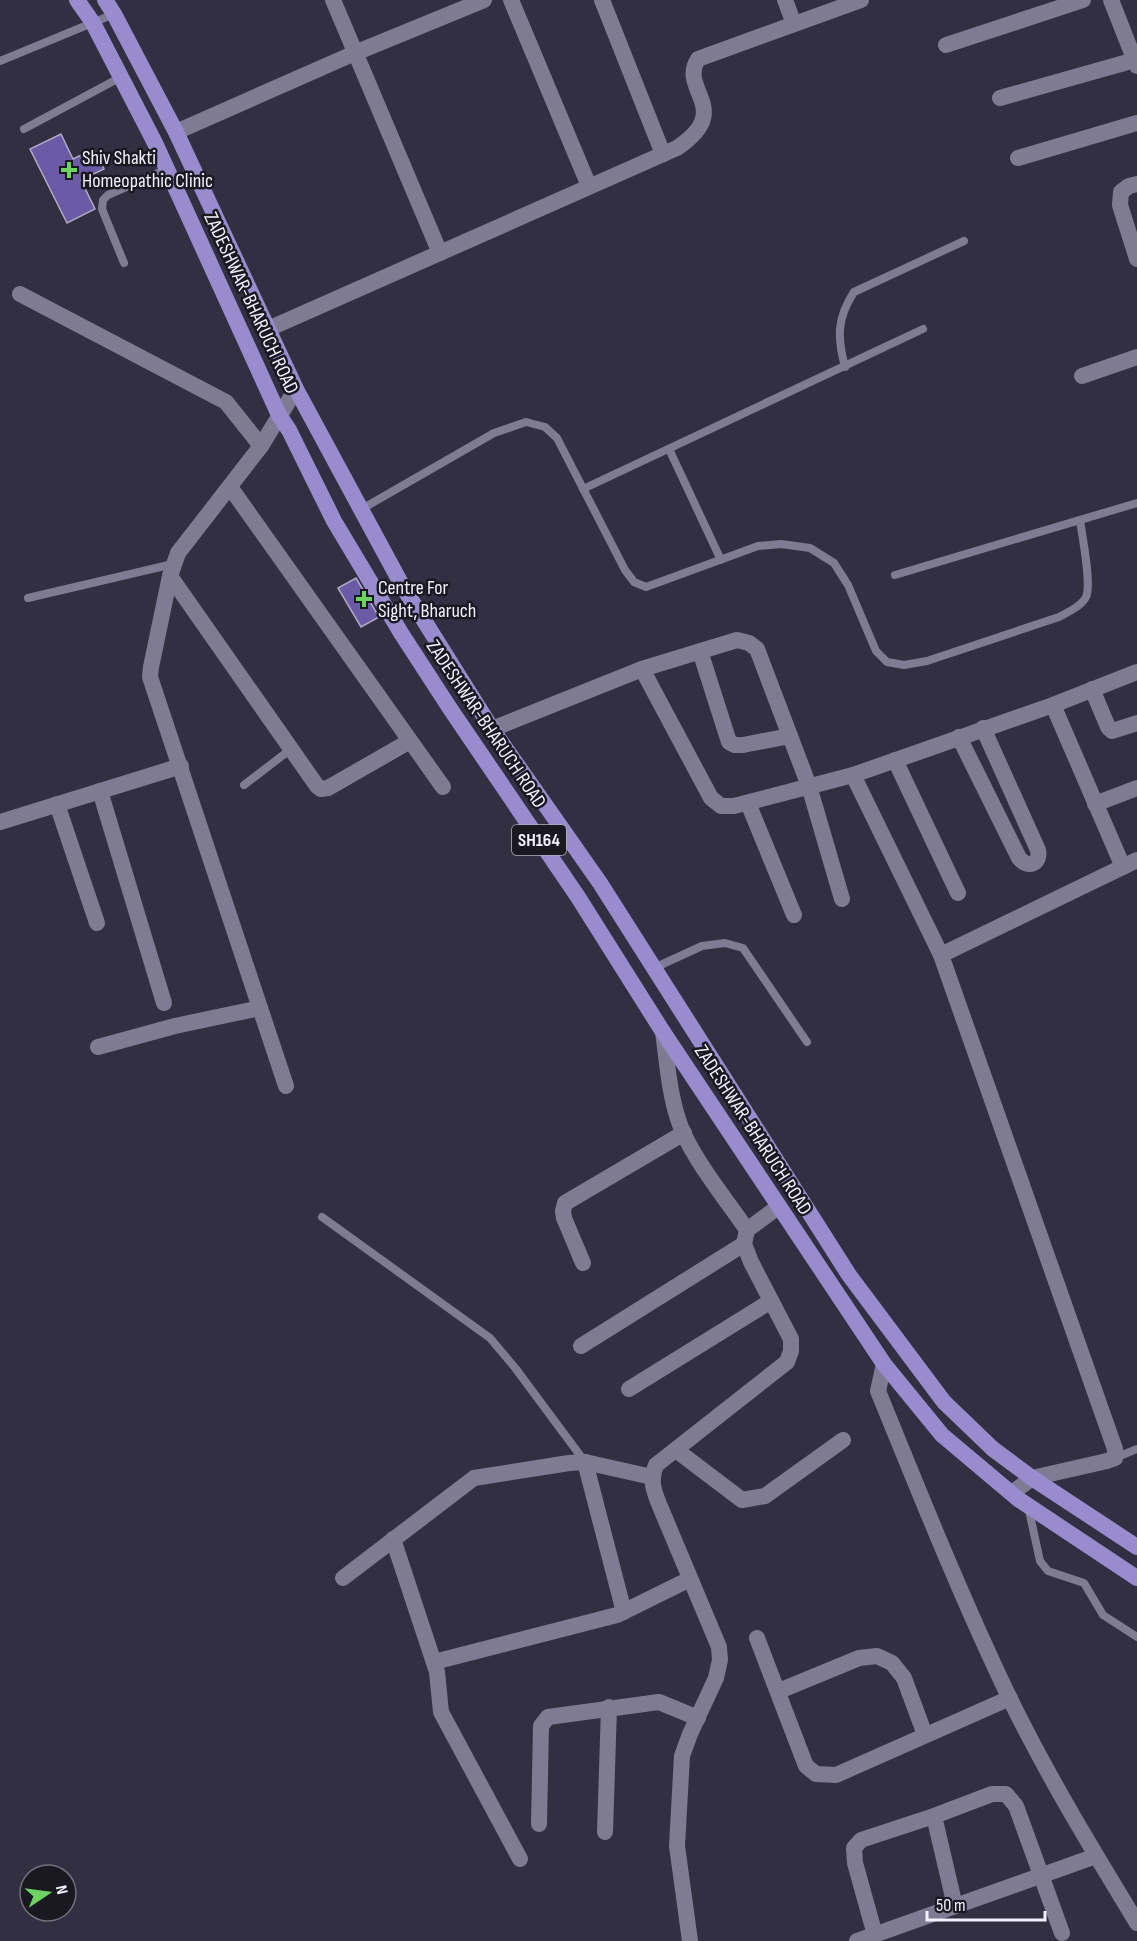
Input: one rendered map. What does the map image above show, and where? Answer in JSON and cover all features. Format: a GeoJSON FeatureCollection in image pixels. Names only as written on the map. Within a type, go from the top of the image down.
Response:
{"type":"FeatureCollection","features":[{"type":"Feature","properties":{"kind":"main road","name":"ZADESHWAR-BHARUCH ROAD"},"geometry":{"type":"LineString","coordinates":[[76,0],[93,23],[121,77],[167,170],[279,415],[289,430],[334,521],[400,633],[578,897],[778,1207],[884,1364],[942,1435],[1028,1506],[1137,1578]]}},
{"type":"Feature","properties":{"kind":"main road","name":"ZADESHWAR-BHARUCH ROAD"},"geometry":{"type":"LineString","coordinates":[[110,7],[176,132],[296,389],[403,586],[492,729],[600,884],[849,1275],[944,1401],[993,1449],[1032,1478],[1137,1547]]}},
{"type":"Feature","properties":{"kind":"street"},"geometry":{"type":"LineString","coordinates":[[333,0],[440,253]]}},
{"type":"Feature","properties":{"kind":"street"},"geometry":{"type":"LineString","coordinates":[[176,132],[484,0]]}},
{"type":"Feature","properties":{"kind":"street"},"geometry":{"type":"LineString","coordinates":[[511,0],[589,186]]}},
{"type":"Feature","properties":{"kind":"street"},"geometry":{"type":"LineString","coordinates":[[602,0],[663,154]]}},
{"type":"Feature","properties":{"kind":"street"},"geometry":{"type":"LineString","coordinates":[[785,0],[794,24]]}},
{"type":"Feature","properties":{"kind":"street"},"geometry":{"type":"LineString","coordinates":[[268,328],[663,154],[687,141],[703,122],[704,111],[693,73],[698,59],[861,0]]}},
{"type":"Feature","properties":{"kind":"street"},"geometry":{"type":"LineString","coordinates":[[946,45],[1083,0]]}},
{"type":"Feature","properties":{"kind":"street"},"geometry":{"type":"LineString","coordinates":[[1000,98],[1136,63],[1131,34],[1111,0]]}},
{"type":"Feature","properties":{"kind":"street"},"geometry":{"type":"LineString","coordinates":[[1018,158],[1137,123]]}},
{"type":"Feature","properties":{"kind":"street"},"geometry":{"type":"LineString","coordinates":[[1137,184],[1120,192],[1120,205],[1137,259]]}},
{"type":"Feature","properties":{"kind":"street"},"geometry":{"type":"LineString","coordinates":[[20,294],[226,402],[261,446]]}},
{"type":"Feature","properties":{"kind":"street"},"geometry":{"type":"LineString","coordinates":[[1082,376],[1137,357]]}},
{"type":"Feature","properties":{"kind":"street"},"geometry":{"type":"LineString","coordinates":[[286,1086],[150,677],[171,570],[178,553],[261,446],[296,389]]}},
{"type":"Feature","properties":{"kind":"street"},"geometry":{"type":"LineString","coordinates":[[230,487],[443,787]]}},
{"type":"Feature","properties":{"kind":"street"},"geometry":{"type":"LineString","coordinates":[[171,570],[291,749],[321,789],[328,789],[410,741]]}},
{"type":"Feature","properties":{"kind":"street"},"geometry":{"type":"LineString","coordinates":[[492,729],[642,669],[738,640],[749,643],[757,649],[810,786],[842,899]]}},
{"type":"Feature","properties":{"kind":"street"},"geometry":{"type":"LineString","coordinates":[[700,651],[729,742],[742,745],[790,736]]}},
{"type":"Feature","properties":{"kind":"street"},"geometry":{"type":"LineString","coordinates":[[642,669],[711,798],[721,806],[734,806],[853,775],[1053,705],[1137,672]]}},
{"type":"Feature","properties":{"kind":"street"},"geometry":{"type":"LineString","coordinates":[[1092,689],[1108,727],[1112,731],[1137,723]]}},
{"type":"Feature","properties":{"kind":"street"},"geometry":{"type":"LineString","coordinates":[[941,954],[1130,863],[1095,804],[1053,705]]}},
{"type":"Feature","properties":{"kind":"street"},"geometry":{"type":"LineString","coordinates":[[959,737],[1018,858],[1023,864],[1029,865],[1036,862],[1039,855],[1038,850],[983,729]]}},
{"type":"Feature","properties":{"kind":"street"},"geometry":{"type":"LineString","coordinates":[[895,760],[958,893]]}},
{"type":"Feature","properties":{"kind":"street"},"geometry":{"type":"LineString","coordinates":[[0,822],[181,766]]}},
{"type":"Feature","properties":{"kind":"street"},"geometry":{"type":"LineString","coordinates":[[853,775],[941,954],[1115,1449],[1115,1458],[1032,1478],[1012,1493]]}},
{"type":"Feature","properties":{"kind":"street"},"geometry":{"type":"LineString","coordinates":[[1095,804],[1137,788]]}},
{"type":"Feature","properties":{"kind":"street"},"geometry":{"type":"LineString","coordinates":[[100,791],[165,1003]]}},
{"type":"Feature","properties":{"kind":"street"},"geometry":{"type":"LineString","coordinates":[[748,802],[794,915]]}},
{"type":"Feature","properties":{"kind":"street"},"geometry":{"type":"LineString","coordinates":[[57,804],[97,923]]}},
{"type":"Feature","properties":{"kind":"street"},"geometry":{"type":"LineString","coordinates":[[98,1047],[175,1026],[260,1008]]}},
{"type":"Feature","properties":{"kind":"street"},"geometry":{"type":"LineString","coordinates":[[663,1032],[678,1121],[696,1156],[745,1237],[771,1301],[791,1339],[791,1351],[787,1362],[657,1465],[652,1476],[656,1497],[719,1647],[720,1660],[716,1678],[682,1756],[677,1846],[690,1941]]}},
{"type":"Feature","properties":{"kind":"street"},"geometry":{"type":"LineString","coordinates":[[583,1263],[564,1218],[565,1203],[684,1133]]}},
{"type":"Feature","properties":{"kind":"street"},"geometry":{"type":"LineString","coordinates":[[580,1346],[745,1237],[778,1207]]}},
{"type":"Feature","properties":{"kind":"street"},"geometry":{"type":"LineString","coordinates":[[629,1389],[771,1301]]}},
{"type":"Feature","properties":{"kind":"street"},"geometry":{"type":"LineString","coordinates":[[884,1364],[878,1391],[955,1578],[1010,1698],[1072,1815],[1137,1923]]}},
{"type":"Feature","properties":{"kind":"street"},"geometry":{"type":"LineString","coordinates":[[676,1450],[742,1500],[765,1496],[843,1440]]}},
{"type":"Feature","properties":{"kind":"street"},"geometry":{"type":"LineString","coordinates":[[343,1578],[474,1478],[558,1464],[585,1462],[652,1476]]}},
{"type":"Feature","properties":{"kind":"street"},"geometry":{"type":"LineString","coordinates":[[585,1462],[624,1612]]}},
{"type":"Feature","properties":{"kind":"street"},"geometry":{"type":"LineString","coordinates":[[393,1539],[434,1662],[441,1712],[520,1859]]}},
{"type":"Feature","properties":{"kind":"street"},"geometry":{"type":"LineString","coordinates":[[434,1662],[608,1618],[690,1579]]}},
{"type":"Feature","properties":{"kind":"street"},"geometry":{"type":"LineString","coordinates":[[757,1638],[806,1766],[816,1774],[836,1775],[1010,1698]]}},
{"type":"Feature","properties":{"kind":"street"},"geometry":{"type":"LineString","coordinates":[[779,1691],[859,1658],[877,1656],[892,1663],[904,1678],[925,1735]]}},
{"type":"Feature","properties":{"kind":"street"},"geometry":{"type":"LineString","coordinates":[[539,1824],[541,1726],[544,1720],[556,1714],[659,1702],[698,1718]]}},
{"type":"Feature","properties":{"kind":"street"},"geometry":{"type":"LineString","coordinates":[[605,1833],[609,1707]]}},
{"type":"Feature","properties":{"kind":"street"},"geometry":{"type":"LineString","coordinates":[[875,1935],[855,1863],[854,1848],[861,1840],[992,1794],[1006,1794],[1016,1806],[1043,1875],[1062,1933]]}},
{"type":"Feature","properties":{"kind":"street"},"geometry":{"type":"LineString","coordinates":[[934,1816],[956,1906]]}},
{"type":"Feature","properties":{"kind":"street"},"geometry":{"type":"LineString","coordinates":[[857,1941],[875,1935],[896,1935],[956,1906],[1096,1856]]}},
{"type":"Feature","properties":{"kind":"lane"},"geometry":{"type":"LineString","coordinates":[[0,61],[93,23],[110,7]]}},
{"type":"Feature","properties":{"kind":"lane"},"geometry":{"type":"LineString","coordinates":[[24,129],[121,77]]}},
{"type":"Feature","properties":{"kind":"lane"},"geometry":{"type":"LineString","coordinates":[[124,263],[102,209],[103,200],[108,195],[167,170]]}},
{"type":"Feature","properties":{"kind":"lane"},"geometry":{"type":"LineString","coordinates":[[845,367],[840,349],[839,327],[844,308],[854,292],[964,241]]}},
{"type":"Feature","properties":{"kind":"lane"},"geometry":{"type":"LineString","coordinates":[[584,489],[923,329]]}},
{"type":"Feature","properties":{"kind":"lane"},"geometry":{"type":"LineString","coordinates":[[360,510],[494,433],[526,422],[545,427],[557,438],[625,570],[634,582],[646,587],[758,546],[781,544],[810,548],[834,563],[848,585],[876,651],[887,662],[904,665],[927,661],[1059,617],[1075,608],[1086,597],[1088,580],[1080,520]]}},
{"type":"Feature","properties":{"kind":"lane"},"geometry":{"type":"LineString","coordinates":[[669,449],[721,560]]}},
{"type":"Feature","properties":{"kind":"lane"},"geometry":{"type":"LineString","coordinates":[[895,575],[1137,502]]}},
{"type":"Feature","properties":{"kind":"lane"},"geometry":{"type":"LineString","coordinates":[[28,598],[171,570]]}},
{"type":"Feature","properties":{"kind":"lane"},"geometry":{"type":"LineString","coordinates":[[244,785],[291,749]]}},
{"type":"Feature","properties":{"kind":"lane"},"geometry":{"type":"LineString","coordinates":[[653,969],[702,946],[724,943],[743,948],[807,1042]]}},
{"type":"Feature","properties":{"kind":"lane"},"geometry":{"type":"LineString","coordinates":[[322,1217],[490,1338],[585,1462]]}},
{"type":"Feature","properties":{"kind":"lane"},"geometry":{"type":"LineString","coordinates":[[1115,1458],[1137,1449]]}},
{"type":"Feature","properties":{"kind":"lane"},"geometry":{"type":"LineString","coordinates":[[1028,1506],[1043,1567],[1048,1571],[1084,1583],[1103,1615],[1137,1637]]}},
{"type":"Feature","properties":{"kind":"building"},"geometry":{"type":"Polygon","coordinates":[[[61,134],[73,159],[94,149],[104,169],[81,180],[95,209],[67,223],[30,149],[61,134]]]}},
{"type":"Feature","properties":{"kind":"building"},"geometry":{"type":"Polygon","coordinates":[[[356,578],[379,617],[361,627],[338,588],[356,578]]]}},
{"type":"Feature","properties":{"kind":"place","name":"Shiv Shakti Homeopathic Clinic"},"geometry":{"type":"Point","coordinates":[69,170]}},
{"type":"Feature","properties":{"kind":"place","name":"Centre For Sight, Bharuch"},"geometry":{"type":"Point","coordinates":[364,599]}}]}
